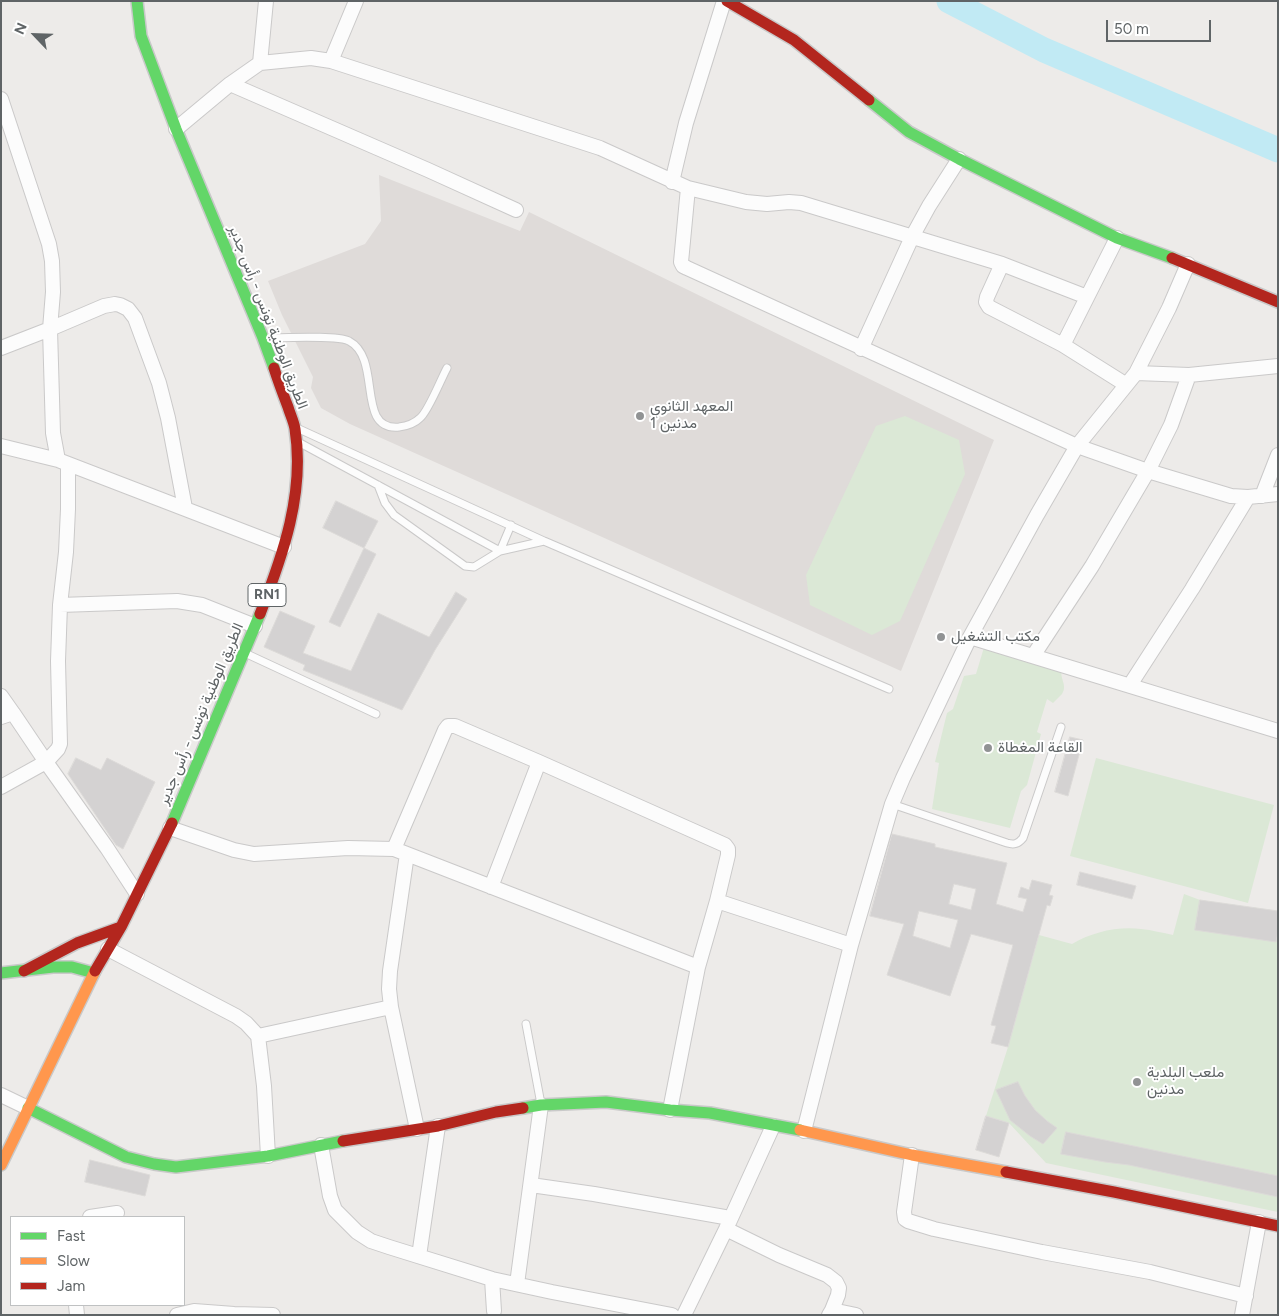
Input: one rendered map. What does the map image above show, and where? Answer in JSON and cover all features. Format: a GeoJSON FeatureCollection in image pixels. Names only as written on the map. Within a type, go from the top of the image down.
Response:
{"type":"FeatureCollection","features":[{"type":"Feature","properties":{"kind":"street","name":"الطريق الوطنية تونس - رأس جدير"},"geometry":{"type":"LineString","coordinates":[[1,1164],[94,974],[121,927],[170,828],[275,575],[295,500],[298,462],[295,427],[263,338],[176,129],[141,36],[137,1]]}},
{"type":"Feature","properties":{"kind":"street"},"geometry":{"type":"LineString","coordinates":[[260,63],[266,1]]}},
{"type":"Feature","properties":{"kind":"street"},"geometry":{"type":"LineString","coordinates":[[331,61],[356,1]]}},
{"type":"Feature","properties":{"kind":"street"},"geometry":{"type":"LineString","coordinates":[[672,182],[686,123],[724,1]]}},
{"type":"Feature","properties":{"kind":"street"},"geometry":{"type":"LineString","coordinates":[[728,1],[794,40],[909,132],[959,160],[1117,238],[1188,264],[1278,302]]}},
{"type":"Feature","properties":{"kind":"street"},"geometry":{"type":"LineString","coordinates":[[176,129],[230,84],[260,63],[311,58],[331,61],[600,148],[688,188],[758,204],[788,202],[801,204],[1002,264],[1087,297]]}},
{"type":"Feature","properties":{"kind":"street"},"geometry":{"type":"LineString","coordinates":[[230,84],[516,210]]}},
{"type":"Feature","properties":{"kind":"street"},"geometry":{"type":"LineString","coordinates":[[1,99],[50,244],[53,292],[50,329],[54,433],[63,462],[68,518],[60,605],[58,661],[60,744],[46,762],[1,787]]}},
{"type":"Feature","properties":{"kind":"street"},"geometry":{"type":"LineString","coordinates":[[861,349],[912,237],[929,206],[959,160]]}},
{"type":"Feature","properties":{"kind":"street"},"geometry":{"type":"LineString","coordinates":[[688,188],[683,266],[861,349],[1077,446],[1148,472],[1231,496],[1255,497],[1278,494]]}},
{"type":"Feature","properties":{"kind":"street"},"geometry":{"type":"LineString","coordinates":[[1063,346],[1117,238]]}},
{"type":"Feature","properties":{"kind":"street"},"geometry":{"type":"LineString","coordinates":[[1002,264],[987,297],[986,302],[989,307],[1063,346],[1125,384]]}},
{"type":"Feature","properties":{"kind":"street"},"geometry":{"type":"LineString","coordinates":[[804,1131],[851,945],[892,804],[970,637],[1077,446],[1125,384],[1136,373],[1170,308],[1188,264]]}},
{"type":"Feature","properties":{"kind":"street"},"geometry":{"type":"LineString","coordinates":[[1,348],[110,304],[120,305],[128,309],[135,318],[162,391],[185,508]]}},
{"type":"Feature","properties":{"kind":"street"},"geometry":{"type":"LineString","coordinates":[[1136,373],[1189,375],[1278,366]]}},
{"type":"Feature","properties":{"kind":"street"},"geometry":{"type":"LineString","coordinates":[[1033,656],[1092,566],[1148,472],[1171,425],[1189,375]]}},
{"type":"Feature","properties":{"kind":"street"},"geometry":{"type":"LineString","coordinates":[[1,446],[63,462],[284,546]]}},
{"type":"Feature","properties":{"kind":"street"},"geometry":{"type":"LineString","coordinates":[[1130,685],[1192,589],[1255,497],[1278,455]]}},
{"type":"Feature","properties":{"kind":"street"},"geometry":{"type":"LineString","coordinates":[[60,605],[177,601],[202,605],[255,626]]}},
{"type":"Feature","properties":{"kind":"street"},"geometry":{"type":"LineString","coordinates":[[970,637],[1278,731]]}},
{"type":"Feature","properties":{"kind":"street"},"geometry":{"type":"LineString","coordinates":[[1,696],[7,715],[46,762],[137,894]]}},
{"type":"Feature","properties":{"kind":"street"},"geometry":{"type":"LineString","coordinates":[[417,1129],[391,1007],[390,971],[400,851],[448,726],[460,728],[539,762],[725,845],[728,849],[717,901],[698,967],[670,1110]]}},
{"type":"Feature","properties":{"kind":"street"},"geometry":{"type":"LineString","coordinates":[[491,887],[539,762]]}},
{"type":"Feature","properties":{"kind":"street"},"geometry":{"type":"LineString","coordinates":[[170,828],[234,850],[254,854],[348,848],[400,851],[698,967]]}},
{"type":"Feature","properties":{"kind":"street"},"geometry":{"type":"LineString","coordinates":[[717,901],[851,945]]}},
{"type":"Feature","properties":{"kind":"street"},"geometry":{"type":"LineString","coordinates":[[24,971],[77,943],[121,927]]}},
{"type":"Feature","properties":{"kind":"street"},"geometry":{"type":"LineString","coordinates":[[108,950],[241,1020],[258,1036],[264,1086],[268,1156]]}},
{"type":"Feature","properties":{"kind":"street"},"geometry":{"type":"LineString","coordinates":[[1,973],[53,967],[72,967],[94,974]]}},
{"type":"Feature","properties":{"kind":"street"},"geometry":{"type":"LineString","coordinates":[[258,1036],[391,1007]]}},
{"type":"Feature","properties":{"kind":"street"},"geometry":{"type":"LineString","coordinates":[[1,1095],[126,1157],[176,1167],[268,1156],[321,1145],[438,1126],[496,1112],[541,1105],[606,1102],[710,1113],[1278,1226]]}},
{"type":"Feature","properties":{"kind":"street"},"geometry":{"type":"LineString","coordinates":[[517,1284],[541,1105]]}},
{"type":"Feature","properties":{"kind":"street"},"geometry":{"type":"LineString","coordinates":[[419,1256],[438,1126]]}},
{"type":"Feature","properties":{"kind":"street"},"geometry":{"type":"LineString","coordinates":[[684,1315],[772,1126]]}},
{"type":"Feature","properties":{"kind":"street"},"geometry":{"type":"LineString","coordinates":[[321,1145],[330,1196],[335,1210],[357,1232],[371,1241],[492,1279],[672,1315]]}},
{"type":"Feature","properties":{"kind":"street"},"geometry":{"type":"LineString","coordinates":[[912,1154],[904,1212],[905,1219],[908,1221],[934,1229],[1042,1252],[1150,1272],[1246,1296]]}},
{"type":"Feature","properties":{"kind":"street"},"geometry":{"type":"LineString","coordinates":[[531,1185],[604,1196],[728,1223],[779,1255],[832,1278],[839,1290],[830,1312],[856,1315]]}},
{"type":"Feature","properties":{"kind":"street"},"geometry":{"type":"LineString","coordinates":[[97,1216],[117,1213]]}},
{"type":"Feature","properties":{"kind":"street"},"geometry":{"type":"LineString","coordinates":[[1242,1315],[1259,1222]]}},
{"type":"Feature","properties":{"kind":"street"},"geometry":{"type":"LineString","coordinates":[[492,1279],[495,1313]]}},
{"type":"Feature","properties":{"kind":"street"},"geometry":{"type":"LineString","coordinates":[[177,1315],[194,1313],[272,1315]]}},
{"type":"Feature","properties":{"kind":"lane"},"geometry":{"type":"LineString","coordinates":[[263,338],[333,338],[349,341],[362,352],[368,374],[373,411],[380,422],[392,427],[409,426],[421,418],[447,368]]}},
{"type":"Feature","properties":{"kind":"lane"},"geometry":{"type":"LineString","coordinates":[[295,427],[544,540],[889,688]]}},
{"type":"Feature","properties":{"kind":"lane"},"geometry":{"type":"LineString","coordinates":[[297,441],[500,551]]}},
{"type":"Feature","properties":{"kind":"lane"},"geometry":{"type":"LineString","coordinates":[[378,485],[385,503],[394,515],[465,566],[474,567],[500,551],[544,540]]}},
{"type":"Feature","properties":{"kind":"lane"},"geometry":{"type":"LineString","coordinates":[[500,551],[511,525]]}},
{"type":"Feature","properties":{"kind":"lane"},"geometry":{"type":"LineString","coordinates":[[244,652],[376,714]]}},
{"type":"Feature","properties":{"kind":"lane"},"geometry":{"type":"LineString","coordinates":[[892,804],[1007,843],[1019,843],[1023,838],[1060,727]]}},
{"type":"Feature","properties":{"kind":"lane"},"geometry":{"type":"LineString","coordinates":[[526,1024],[541,1105]]}},
{"type":"Feature","properties":{"kind":"shaded area","name":"المعهد الثانوي مدنين 1"},"geometry":{"type":"Polygon","coordinates":[[[379,175],[520,231],[529,212],[994,440],[901,671],[350,424],[321,408],[311,388],[313,377],[282,315],[268,281],[365,244],[381,221],[379,175]]]}},
{"type":"Feature","properties":{"kind":"green space"},"geometry":{"type":"Polygon","coordinates":[[[905,416],[959,440],[965,474],[900,621],[872,635],[810,605],[806,575],[876,426],[905,416]]]}},
{"type":"Feature","properties":{"kind":"green space","name":"القاعة المغطاة"},"geometry":{"type":"Polygon","coordinates":[[[985,644],[1062,670],[1064,691],[1053,703],[1047,699],[1037,732],[1041,734],[1027,785],[1021,791],[1010,828],[932,809],[939,763],[935,762],[947,713],[953,709],[964,676],[976,674],[985,644]]]}},
{"type":"Feature","properties":{"kind":"green space"},"geometry":{"type":"Polygon","coordinates":[[[1096,758],[1274,805],[1248,903],[1070,856],[1096,758]]]}},
{"type":"Feature","properties":{"kind":"green space","name":"ملعب البلدية مدنين"},"geometry":{"type":"Polygon","coordinates":[[[1184,894],[1200,900],[1278,911],[1278,1212],[1046,1163],[1009,1123],[986,1116],[1008,1047],[1039,935],[1072,944],[1097,933],[1123,928],[1145,929],[1173,935],[1184,894]]]}},
{"type":"Feature","properties":{"kind":"building"},"geometry":{"type":"Polygon","coordinates":[[[336,501],[378,521],[364,548],[323,528],[336,501]]]}},
{"type":"Feature","properties":{"kind":"building"},"geometry":{"type":"Polygon","coordinates":[[[364,548],[376,554],[340,627],[329,622],[364,548]]]}},
{"type":"Feature","properties":{"kind":"building"},"geometry":{"type":"Polygon","coordinates":[[[456,592],[467,599],[435,650],[402,710],[303,670],[305,665],[264,647],[280,611],[315,626],[303,653],[351,671],[378,613],[429,637],[456,592]]]}},
{"type":"Feature","properties":{"kind":"building"},"geometry":{"type":"Polygon","coordinates":[[[1070,737],[1083,740],[1068,796],[1055,792],[1070,737]]]}},
{"type":"Feature","properties":{"kind":"building"},"geometry":{"type":"Polygon","coordinates":[[[76,758],[101,770],[107,758],[155,782],[123,849],[116,845],[68,774],[76,758]]]}},
{"type":"Feature","properties":{"kind":"building"},"geometry":{"type":"Polygon","coordinates":[[[892,834],[935,844],[935,847],[1007,863],[996,904],[1023,912],[1027,899],[1018,897],[1021,887],[1029,890],[1032,880],[1052,885],[1049,895],[1053,896],[1050,906],[1047,905],[1008,1047],[991,1043],[996,1026],[991,1025],[1013,945],[971,934],[950,996],[887,975],[904,924],[870,916],[892,834]],[[954,884],[949,904],[971,910],[976,889],[954,884]],[[919,911],[913,936],[950,948],[958,920],[919,911]]]}},
{"type":"Feature","properties":{"kind":"building"},"geometry":{"type":"Polygon","coordinates":[[[1080,872],[1136,886],[1132,899],[1077,885],[1080,872]]]}},
{"type":"Feature","properties":{"kind":"building"},"geometry":{"type":"Polygon","coordinates":[[[1200,900],[1278,911],[1276,942],[1195,930],[1200,900]]]}},
{"type":"Feature","properties":{"kind":"building"},"geometry":{"type":"Polygon","coordinates":[[[1018,1082],[1035,1110],[1057,1128],[1043,1144],[1010,1120],[996,1090],[1018,1082]]]}},
{"type":"Feature","properties":{"kind":"building"},"geometry":{"type":"Polygon","coordinates":[[[986,1116],[1009,1123],[999,1157],[976,1150],[986,1116]]]}},
{"type":"Feature","properties":{"kind":"building"},"geometry":{"type":"Polygon","coordinates":[[[1066,1132],[1278,1176],[1278,1197],[1129,1165],[1061,1154],[1066,1132]]]}},
{"type":"Feature","properties":{"kind":"building"},"geometry":{"type":"Polygon","coordinates":[[[90,1160],[150,1175],[145,1196],[85,1182],[90,1160]]]}},
{"type":"Feature","properties":{"kind":"waterway"},"geometry":{"type":"LineString","coordinates":[[949,1],[1044,50],[1278,150]]}},
{"type":"Feature","properties":{"kind":"traffic: fast"},"geometry":{"type":"LineString","coordinates":[[137,1],[141,36],[176,129],[274,368]]}},
{"type":"Feature","properties":{"kind":"traffic: fast"},"geometry":{"type":"LineString","coordinates":[[869,100],[909,132],[959,159],[1117,238],[1172,258]]}},
{"type":"Feature","properties":{"kind":"traffic: fast"},"geometry":{"type":"LineString","coordinates":[[172,823],[260,614]]}},
{"type":"Feature","properties":{"kind":"traffic: fast"},"geometry":{"type":"LineString","coordinates":[[1,973],[53,967],[72,967],[94,973]]}},
{"type":"Feature","properties":{"kind":"traffic: fast"},"geometry":{"type":"LineString","coordinates":[[523,1108],[541,1105],[606,1102],[710,1113],[800,1130]]}},
{"type":"Feature","properties":{"kind":"traffic: fast"},"geometry":{"type":"LineString","coordinates":[[28,1108],[126,1157],[176,1167],[268,1156],[343,1141]]}},
{"type":"Feature","properties":{"kind":"traffic: slow"},"geometry":{"type":"LineString","coordinates":[[1,1165],[95,971]]}},
{"type":"Feature","properties":{"kind":"traffic: slow"},"geometry":{"type":"LineString","coordinates":[[800,1130],[912,1155],[1006,1172]]}},
{"type":"Feature","properties":{"kind":"traffic: jam"},"geometry":{"type":"LineString","coordinates":[[727,1],[794,40],[869,100]]}},
{"type":"Feature","properties":{"kind":"traffic: jam"},"geometry":{"type":"LineString","coordinates":[[1172,258],[1278,302]]}},
{"type":"Feature","properties":{"kind":"traffic: jam"},"geometry":{"type":"LineString","coordinates":[[260,614],[284,546],[290,523],[297,477],[294,426],[274,368]]}},
{"type":"Feature","properties":{"kind":"traffic: jam"},"geometry":{"type":"LineString","coordinates":[[95,971],[121,927],[172,823]]}},
{"type":"Feature","properties":{"kind":"traffic: jam"},"geometry":{"type":"LineString","coordinates":[[24,971],[77,943],[121,927]]}},
{"type":"Feature","properties":{"kind":"traffic: jam"},"geometry":{"type":"LineString","coordinates":[[343,1141],[438,1126],[496,1112],[523,1108]]}},
{"type":"Feature","properties":{"kind":"traffic: jam"},"geometry":{"type":"LineString","coordinates":[[1006,1172],[1278,1226]]}},
{"type":"Feature","properties":{"kind":"place","name":"المعهد الثانوي مدنين 1"},"geometry":{"type":"Point","coordinates":[640,416]}},
{"type":"Feature","properties":{"kind":"place","name":"مكتب التشغيل"},"geometry":{"type":"Point","coordinates":[941,637]}},
{"type":"Feature","properties":{"kind":"place","name":"القاعة المغطاة"},"geometry":{"type":"Point","coordinates":[988,748]}},
{"type":"Feature","properties":{"kind":"place","name":"ملعب البلدية مدنين"},"geometry":{"type":"Point","coordinates":[1137,1082]}}]}
